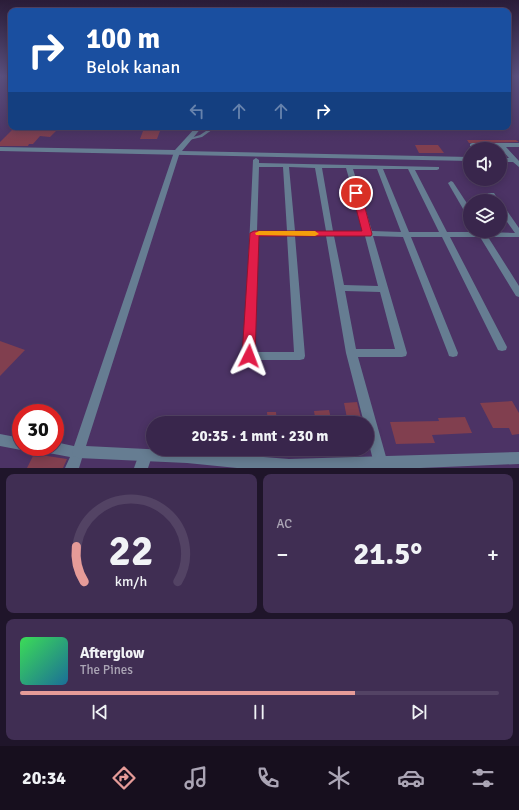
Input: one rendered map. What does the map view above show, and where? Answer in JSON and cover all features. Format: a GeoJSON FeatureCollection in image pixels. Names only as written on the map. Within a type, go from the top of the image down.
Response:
{"type":"FeatureCollection","features":[{"type":"Feature","properties":{"kind":"street"},"geometry":{"type":"LineString","coordinates":[[72,468],[177,152],[190,139],[196,130]]}},
{"type":"Feature","properties":{"kind":"street"},"geometry":{"type":"LineString","coordinates":[[507,145],[519,145]]}},
{"type":"Feature","properties":{"kind":"street"},"geometry":{"type":"LineString","coordinates":[[0,150],[177,152],[463,159]]}},
{"type":"Feature","properties":{"kind":"street"},"geometry":{"type":"LineString","coordinates":[[507,151],[516,160]]}},
{"type":"Feature","properties":{"kind":"street"},"geometry":{"type":"LineString","coordinates":[[286,166],[300,356],[249,356],[256,162],[286,166],[437,168]]}},
{"type":"Feature","properties":{"kind":"street"},"geometry":{"type":"LineString","coordinates":[[318,166],[351,353],[381,464]]}},
{"type":"Feature","properties":{"kind":"street"},"geometry":{"type":"LineString","coordinates":[[349,166],[367,234],[402,353],[351,353]]}},
{"type":"Feature","properties":{"kind":"street"},"geometry":{"type":"LineString","coordinates":[[379,167],[453,354]]}},
{"type":"Feature","properties":{"kind":"street"},"geometry":{"type":"LineString","coordinates":[[410,168],[502,347]]}},
{"type":"Feature","properties":{"kind":"street"},"geometry":{"type":"LineString","coordinates":[[451,183],[463,203]]}},
{"type":"Feature","properties":{"kind":"street"},"geometry":{"type":"LineString","coordinates":[[507,217],[519,234]]}},
{"type":"Feature","properties":{"kind":"street"},"geometry":{"type":"LineString","coordinates":[[254,233],[463,233]]}},
{"type":"Feature","properties":{"kind":"street"},"geometry":{"type":"LineString","coordinates":[[507,234],[519,234]]}},
{"type":"Feature","properties":{"kind":"street"},"geometry":{"type":"LineString","coordinates":[[484,238],[519,294]]}},
{"type":"Feature","properties":{"kind":"street"},"geometry":{"type":"LineString","coordinates":[[340,288],[383,289]]}},
{"type":"Feature","properties":{"kind":"street"},"geometry":{"type":"LineString","coordinates":[[0,440],[12,442]]}},
{"type":"Feature","properties":{"kind":"street"},"geometry":{"type":"LineString","coordinates":[[64,450],[143,462],[187,458],[289,466],[519,458]]}},
{"type":"Feature","properties":{"kind":"lane"},"geometry":{"type":"LineString","coordinates":[[190,139],[201,136],[210,130]]}},
{"type":"Feature","properties":{"kind":"building"},"geometry":{"type":"Polygon","coordinates":[[[12,130],[57,130],[50,137],[40,136],[33,144],[29,144],[28,146],[0,146],[0,142],[12,130]]]}},
{"type":"Feature","properties":{"kind":"building"},"geometry":{"type":"Polygon","coordinates":[[[143,131],[160,131],[157,139],[140,139],[143,131]]]}},
{"type":"Feature","properties":{"kind":"building"},"geometry":{"type":"Polygon","coordinates":[[[467,140],[516,140],[519,142],[507,142],[468,142],[467,140]]]}},
{"type":"Feature","properties":{"kind":"building"},"geometry":{"type":"Polygon","coordinates":[[[415,145],[438,145],[444,153],[419,153],[415,145]]]}},
{"type":"Feature","properties":{"kind":"building"},"geometry":{"type":"Polygon","coordinates":[[[0,341],[25,350],[0,376],[0,341]]]}},
{"type":"Feature","properties":{"kind":"building"},"geometry":{"type":"Polygon","coordinates":[[[512,401],[519,413],[519,434],[512,435],[509,428],[493,428],[480,403],[512,401]]]}},
{"type":"Feature","properties":{"kind":"building"},"geometry":{"type":"Polygon","coordinates":[[[357,402],[360,416],[347,416],[344,403],[357,402]]]}},
{"type":"Feature","properties":{"kind":"building"},"geometry":{"type":"Polygon","coordinates":[[[329,410],[330,416],[315,416],[314,411],[329,410]]]}},
{"type":"Feature","properties":{"kind":"building"},"geometry":{"type":"Polygon","coordinates":[[[267,412],[276,412],[276,416],[267,416],[267,412]]]}},
{"type":"Feature","properties":{"kind":"building"},"geometry":{"type":"Polygon","coordinates":[[[465,417],[472,433],[432,435],[435,443],[396,444],[390,422],[439,421],[438,418],[465,417]]]}},
{"type":"Feature","properties":{"kind":"building"},"geometry":{"type":"Polygon","coordinates":[[[33,456],[47,456],[67,459],[63,468],[27,468],[33,456]]]}},
{"type":"Feature","properties":{"kind":"slow traffic"},"geometry":{"type":"LineString","coordinates":[[259,233],[315,234]]}},
{"type":"Feature","properties":{"kind":"route"},"geometry":{"type":"LineString","coordinates":[[249,356],[254,233],[367,234],[356,193]]}}]}
